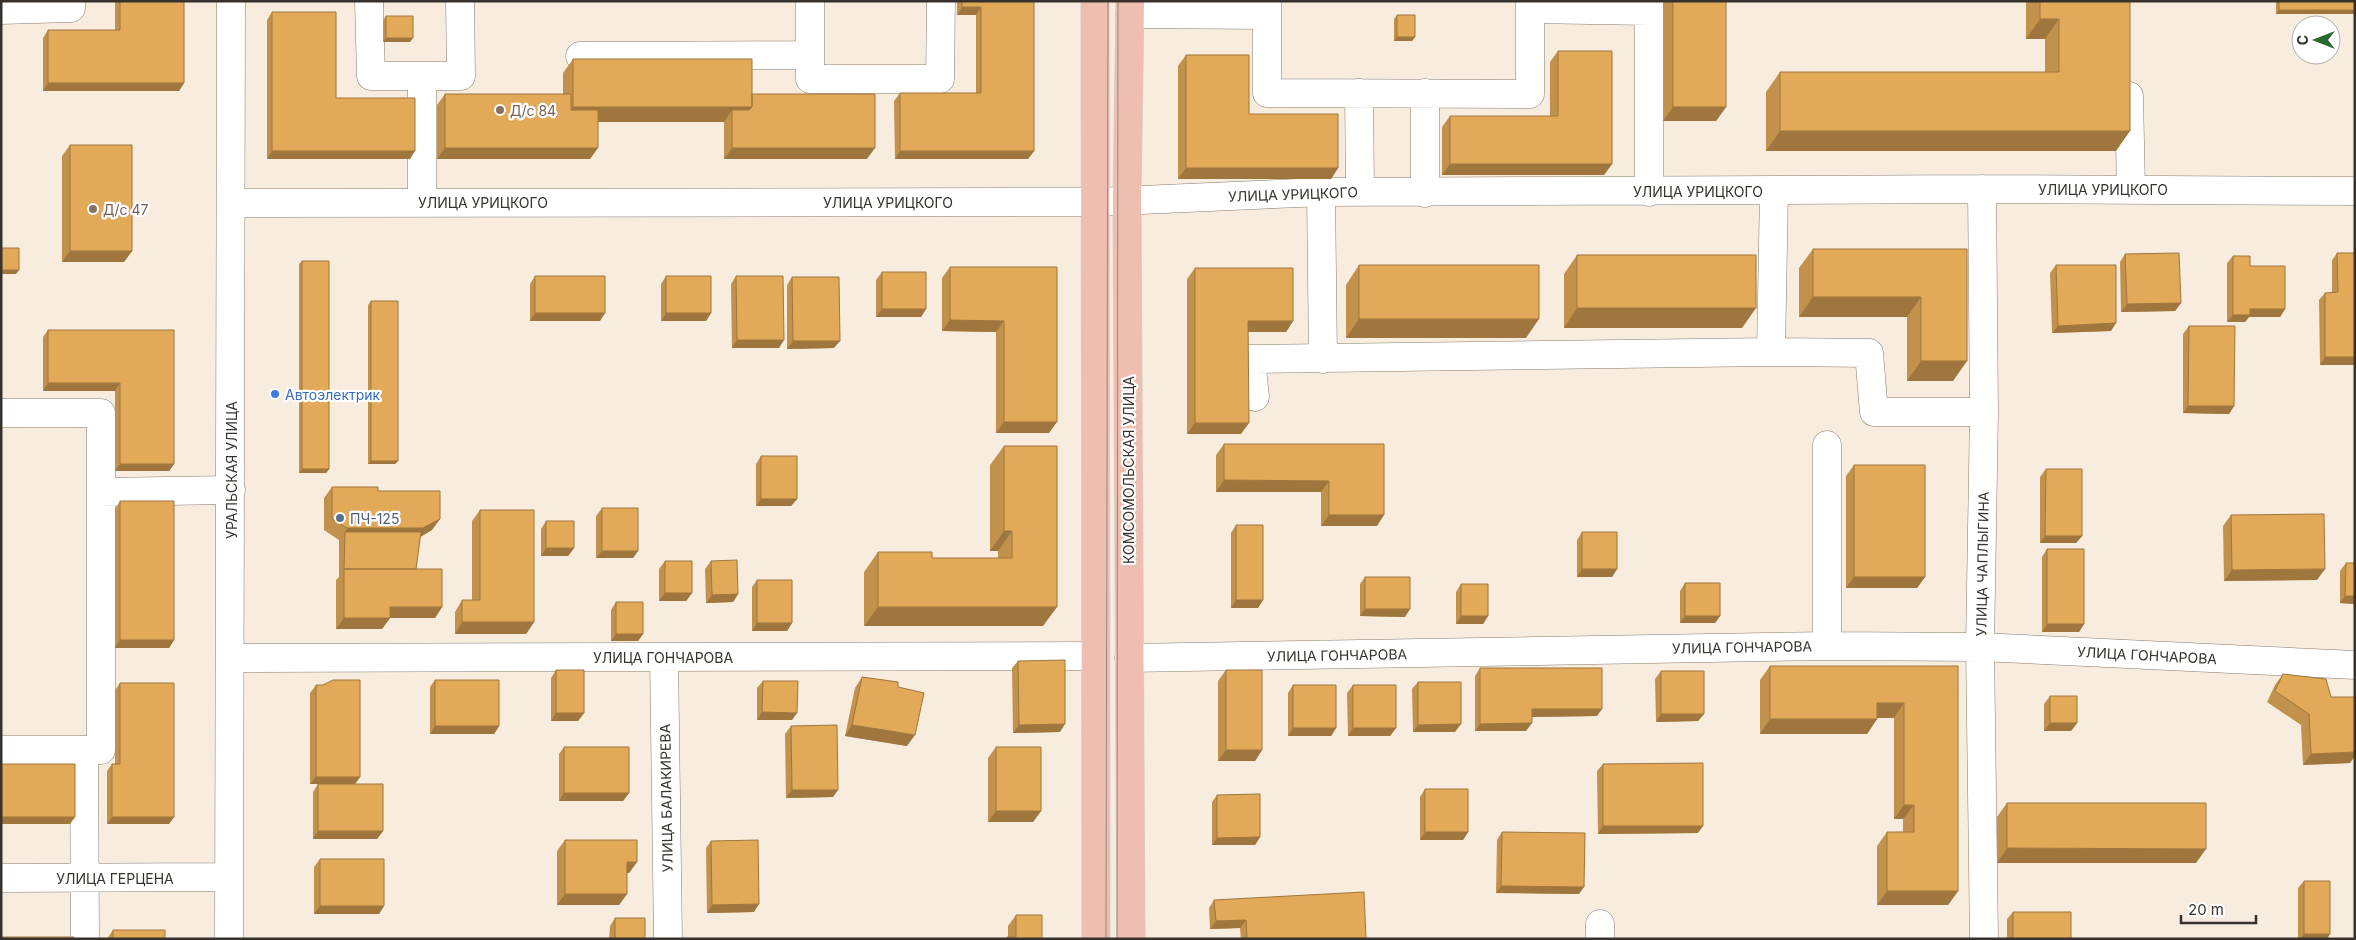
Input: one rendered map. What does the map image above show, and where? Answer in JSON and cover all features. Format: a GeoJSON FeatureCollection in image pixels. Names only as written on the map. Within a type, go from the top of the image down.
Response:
{"type":"FeatureCollection","features":[{"type":"Feature","properties":{"kind":"main road"},"geometry":{"type":"LineString","coordinates":[[1095,1],[1096,939]]}},
{"type":"Feature","properties":{"kind":"main road","name":"КОМСОМОЛЬСКАЯ УЛИЦА"},"geometry":{"type":"LineString","coordinates":[[1130,8],[1127,199],[1131,939]]}},
{"type":"Feature","properties":{"kind":"street"},"geometry":{"type":"LineString","coordinates":[[1,10],[71,8],[71,1]]}},
{"type":"Feature","properties":{"kind":"street","name":"УРАЛЬСКАЯ УЛИЦА"},"geometry":{"type":"LineString","coordinates":[[229,939],[231,1]]}},
{"type":"Feature","properties":{"kind":"street"},"geometry":{"type":"LineString","coordinates":[[369,1],[371,76],[461,76],[460,1]]}},
{"type":"Feature","properties":{"kind":"street"},"geometry":{"type":"LineString","coordinates":[[810,1],[810,79],[940,79],[940,1]]}},
{"type":"Feature","properties":{"kind":"street"},"geometry":{"type":"LineString","coordinates":[[1130,8],[1267,8],[1267,93],[1530,94],[1530,5],[1649,6],[1649,192]]}},
{"type":"Feature","properties":{"kind":"street"},"geometry":{"type":"LineString","coordinates":[[580,56],[810,55]]}},
{"type":"Feature","properties":{"kind":"street"},"geometry":{"type":"LineString","coordinates":[[2128,70],[2131,189]]}},
{"type":"Feature","properties":{"kind":"street"},"geometry":{"type":"LineString","coordinates":[[422,76],[422,202]]}},
{"type":"Feature","properties":{"kind":"street"},"geometry":{"type":"LineString","coordinates":[[1359,93],[1360,192]]}},
{"type":"Feature","properties":{"kind":"street"},"geometry":{"type":"LineString","coordinates":[[1424,93],[1425,193]]}},
{"type":"Feature","properties":{"kind":"street","name":"УЛИЦА УРИЦКОГО"},"geometry":{"type":"LineString","coordinates":[[232,203],[1096,202],[1127,199],[1321,192],[1982,189],[2355,191]]}},
{"type":"Feature","properties":{"kind":"street","name":"УЛИЦА ЧАПЛЫГИНА"},"geometry":{"type":"LineString","coordinates":[[1982,189],[1984,412],[1980,647],[1984,939]]}},
{"type":"Feature","properties":{"kind":"street"},"geometry":{"type":"LineString","coordinates":[[1771,352],[1774,191]]}},
{"type":"Feature","properties":{"kind":"street"},"geometry":{"type":"LineString","coordinates":[[1321,192],[1323,360]]}},
{"type":"Feature","properties":{"kind":"street"},"geometry":{"type":"LineString","coordinates":[[1255,397],[1251,360],[1771,352],[1869,353],[1874,412],[1984,412]]}},
{"type":"Feature","properties":{"kind":"street"},"geometry":{"type":"LineString","coordinates":[[1,413],[102,413],[102,492],[102,750],[1,750]]}},
{"type":"Feature","properties":{"kind":"street"},"geometry":{"type":"LineString","coordinates":[[1827,445],[1827,646]]}},
{"type":"Feature","properties":{"kind":"street"},"geometry":{"type":"LineString","coordinates":[[102,492],[231,490]]}},
{"type":"Feature","properties":{"kind":"street","name":"УЛИЦА ГОНЧАРОВА"},"geometry":{"type":"LineString","coordinates":[[1129,658],[1827,646],[1980,647],[2355,665]]}},
{"type":"Feature","properties":{"kind":"street","name":"УЛИЦА ГОНЧАРОВА"},"geometry":{"type":"LineString","coordinates":[[230,658],[1095,656]]}},
{"type":"Feature","properties":{"kind":"street","name":"УЛИЦА БАЛАКИРЕВА"},"geometry":{"type":"LineString","coordinates":[[664,657],[668,939]]}},
{"type":"Feature","properties":{"kind":"street"},"geometry":{"type":"LineString","coordinates":[[84,750],[85,939]]}},
{"type":"Feature","properties":{"kind":"street","name":"УЛИЦА ГЕРЦЕНА"},"geometry":{"type":"LineString","coordinates":[[1,878],[228,877]]}},
{"type":"Feature","properties":{"kind":"building"},"geometry":{"type":"Polygon","coordinates":[[[120,1],[184,1],[184,83],[48,83],[48,30],[120,30],[120,1]]]}},
{"type":"Feature","properties":{"kind":"building"},"geometry":{"type":"Polygon","coordinates":[[[962,1],[1034,1],[1034,151],[900,151],[900,93],[981,93],[981,7],[962,7],[962,1]]]}},
{"type":"Feature","properties":{"kind":"building"},"geometry":{"type":"Polygon","coordinates":[[[1673,1],[1726,1],[1726,107],[1673,107],[1673,1]]]}},
{"type":"Feature","properties":{"kind":"building"},"geometry":{"type":"Polygon","coordinates":[[[2040,1],[2130,1],[2130,131],[1780,131],[1780,72],[2059,72],[2059,19],[2040,19],[2040,1]]]}},
{"type":"Feature","properties":{"kind":"building"},"geometry":{"type":"Polygon","coordinates":[[[2279,1],[2355,1],[2355,10],[2279,10],[2279,1]]]}},
{"type":"Feature","properties":{"kind":"building"},"geometry":{"type":"Polygon","coordinates":[[[272,12],[336,12],[336,98],[415,98],[415,151],[272,151],[272,12]]]}},
{"type":"Feature","properties":{"kind":"building"},"geometry":{"type":"Polygon","coordinates":[[[1397,15],[1415,15],[1415,37],[1397,37],[1397,15]]]}},
{"type":"Feature","properties":{"kind":"building"},"geometry":{"type":"Polygon","coordinates":[[[386,16],[413,16],[413,38],[386,38],[386,16]]]}},
{"type":"Feature","properties":{"kind":"building"},"geometry":{"type":"Polygon","coordinates":[[[1558,51],[1612,51],[1612,164],[1450,164],[1450,116],[1558,116],[1558,51]]]}},
{"type":"Feature","properties":{"kind":"building"},"geometry":{"type":"Polygon","coordinates":[[[1186,55],[1249,55],[1249,114],[1338,114],[1338,168],[1186,168],[1186,55]]]}},
{"type":"Feature","properties":{"kind":"building"},"geometry":{"type":"Polygon","coordinates":[[[573,59],[752,59],[752,107],[573,107],[573,59]]]}},
{"type":"Feature","properties":{"kind":"building"},"geometry":{"type":"Polygon","coordinates":[[[445,94],[571,94],[571,110],[598,110],[598,148],[445,148],[445,94]]]}},
{"type":"Feature","properties":{"kind":"building"},"geometry":{"type":"Polygon","coordinates":[[[752,94],[875,94],[875,148],[732,148],[732,110],[749,110],[752,107],[752,94]]]}},
{"type":"Feature","properties":{"kind":"building","name":"Д/с 47"},"geometry":{"type":"Polygon","coordinates":[[[70,145],[132,145],[132,251],[70,251],[70,145]]]}},
{"type":"Feature","properties":{"kind":"building"},"geometry":{"type":"Polygon","coordinates":[[[1,248],[19,248],[19,270],[1,270],[1,248]]]}},
{"type":"Feature","properties":{"kind":"building"},"geometry":{"type":"Polygon","coordinates":[[[1813,249],[1967,249],[1967,361],[1921,361],[1921,297],[1813,297],[1813,249]]]}},
{"type":"Feature","properties":{"kind":"building"},"geometry":{"type":"Polygon","coordinates":[[[2179,253],[2181,303],[2127,304],[2125,254],[2179,253]]]}},
{"type":"Feature","properties":{"kind":"building"},"geometry":{"type":"Polygon","coordinates":[[[2337,253],[2355,253],[2355,357],[2325,357],[2325,293],[2338,292],[2337,253]]]}},
{"type":"Feature","properties":{"kind":"building"},"geometry":{"type":"Polygon","coordinates":[[[1577,255],[1756,255],[1756,308],[1577,308],[1577,255]]]}},
{"type":"Feature","properties":{"kind":"building"},"geometry":{"type":"Polygon","coordinates":[[[2233,256],[2250,256],[2250,266],[2285,266],[2285,309],[2250,309],[2250,315],[2233,315],[2233,256]]]}},
{"type":"Feature","properties":{"kind":"building"},"geometry":{"type":"Polygon","coordinates":[[[302,261],[329,261],[329,469],[302,469],[302,261]]]}},
{"type":"Feature","properties":{"kind":"building"},"geometry":{"type":"Polygon","coordinates":[[[1359,265],[1539,265],[1539,319],[1359,319],[1359,265]]]}},
{"type":"Feature","properties":{"kind":"building"},"geometry":{"type":"Polygon","coordinates":[[[2056,265],[2116,265],[2116,323],[2058,326],[2056,265]]]}},
{"type":"Feature","properties":{"kind":"building"},"geometry":{"type":"Polygon","coordinates":[[[950,267],[1057,267],[1057,422],[1004,422],[1004,321],[950,320],[950,267]]]}},
{"type":"Feature","properties":{"kind":"building"},"geometry":{"type":"Polygon","coordinates":[[[1195,268],[1293,268],[1293,321],[1248,321],[1249,423],[1195,423],[1195,268]]]}},
{"type":"Feature","properties":{"kind":"building"},"geometry":{"type":"Polygon","coordinates":[[[882,272],[926,272],[926,309],[882,309],[882,272]]]}},
{"type":"Feature","properties":{"kind":"building"},"geometry":{"type":"Polygon","coordinates":[[[535,276],[605,276],[605,313],[535,313],[535,276]]]}},
{"type":"Feature","properties":{"kind":"building"},"geometry":{"type":"Polygon","coordinates":[[[666,276],[711,276],[711,313],[666,313],[666,276]]]}},
{"type":"Feature","properties":{"kind":"building"},"geometry":{"type":"Polygon","coordinates":[[[736,276],[783,276],[784,340],[737,340],[736,276]]]}},
{"type":"Feature","properties":{"kind":"building"},"geometry":{"type":"Polygon","coordinates":[[[792,277],[839,277],[840,341],[793,341],[792,277]]]}},
{"type":"Feature","properties":{"kind":"building"},"geometry":{"type":"Polygon","coordinates":[[[371,301],[398,301],[398,461],[371,461],[371,301]]]}},
{"type":"Feature","properties":{"kind":"building"},"geometry":{"type":"Polygon","coordinates":[[[2189,326],[2235,326],[2234,406],[2188,406],[2189,326]]]}},
{"type":"Feature","properties":{"kind":"building"},"geometry":{"type":"Polygon","coordinates":[[[48,330],[174,330],[174,464],[120,464],[120,383],[48,383],[48,330]]]}},
{"type":"Feature","properties":{"kind":"building"},"geometry":{"type":"Polygon","coordinates":[[[1224,444],[1384,444],[1384,515],[1329,515],[1329,481],[1224,480],[1224,444]]]}},
{"type":"Feature","properties":{"kind":"building"},"geometry":{"type":"Polygon","coordinates":[[[1004,446],[1057,446],[1057,607],[878,607],[878,552],[932,552],[932,558],[1012,558],[1012,531],[1004,531],[1004,446]]]}},
{"type":"Feature","properties":{"kind":"building"},"geometry":{"type":"Polygon","coordinates":[[[761,456],[797,456],[797,499],[761,499],[761,456]]]}},
{"type":"Feature","properties":{"kind":"building"},"geometry":{"type":"Polygon","coordinates":[[[1854,465],[1925,465],[1925,577],[1854,577],[1854,465]]]}},
{"type":"Feature","properties":{"kind":"building"},"geometry":{"type":"Polygon","coordinates":[[[2046,469],[2082,469],[2082,536],[2045,536],[2046,469]]]}},
{"type":"Feature","properties":{"kind":"building"},"geometry":{"type":"Polygon","coordinates":[[[332,487],[378,487],[378,491],[440,491],[440,519],[423,528],[347,528],[332,519],[332,487]]]}},
{"type":"Feature","properties":{"kind":"building"},"geometry":{"type":"Polygon","coordinates":[[[120,501],[174,501],[174,640],[120,640],[120,501]]]}},
{"type":"Feature","properties":{"kind":"building"},"geometry":{"type":"Polygon","coordinates":[[[602,508],[638,508],[638,551],[602,551],[602,508]]]}},
{"type":"Feature","properties":{"kind":"building"},"geometry":{"type":"Polygon","coordinates":[[[480,510],[534,510],[534,622],[462,622],[462,600],[480,600],[480,510]]]}},
{"type":"Feature","properties":{"kind":"building"},"geometry":{"type":"Polygon","coordinates":[[[2324,514],[2325,569],[2232,570],[2231,515],[2324,514]]]}},
{"type":"Feature","properties":{"kind":"building"},"geometry":{"type":"Polygon","coordinates":[[[546,521],[574,521],[574,548],[546,548],[546,521]]]}},
{"type":"Feature","properties":{"kind":"building"},"geometry":{"type":"Polygon","coordinates":[[[1236,525],[1263,525],[1263,600],[1236,600],[1236,525]]]}},
{"type":"Feature","properties":{"kind":"building"},"geometry":{"type":"Polygon","coordinates":[[[345,532],[421,532],[416,569],[344,569],[345,532]]]}},
{"type":"Feature","properties":{"kind":"building"},"geometry":{"type":"Polygon","coordinates":[[[1582,532],[1617,532],[1617,569],[1582,569],[1582,532]]]}},
{"type":"Feature","properties":{"kind":"building"},"geometry":{"type":"Polygon","coordinates":[[[2047,549],[2084,549],[2084,624],[2047,624],[2047,549]]]}},
{"type":"Feature","properties":{"kind":"building"},"geometry":{"type":"Polygon","coordinates":[[[737,560],[738,594],[712,595],[711,561],[737,560]]]}},
{"type":"Feature","properties":{"kind":"building"},"geometry":{"type":"Polygon","coordinates":[[[665,561],[692,561],[692,593],[665,593],[665,561]]]}},
{"type":"Feature","properties":{"kind":"building"},"geometry":{"type":"Polygon","coordinates":[[[2346,563],[2355,563],[2355,596],[2345,596],[2346,563]]]}},
{"type":"Feature","properties":{"kind":"building"},"geometry":{"type":"Polygon","coordinates":[[[344,569],[442,569],[442,607],[390,607],[390,618],[344,618],[344,569]]]}},
{"type":"Feature","properties":{"kind":"building"},"geometry":{"type":"Polygon","coordinates":[[[1365,577],[1410,577],[1410,609],[1365,609],[1365,577]]]}},
{"type":"Feature","properties":{"kind":"building"},"geometry":{"type":"Polygon","coordinates":[[[757,580],[792,580],[792,623],[757,623],[757,580]]]}},
{"type":"Feature","properties":{"kind":"building"},"geometry":{"type":"Polygon","coordinates":[[[1685,583],[1720,583],[1720,616],[1685,616],[1685,583]]]}},
{"type":"Feature","properties":{"kind":"building"},"geometry":{"type":"Polygon","coordinates":[[[1461,584],[1488,584],[1488,616],[1461,616],[1461,584]]]}},
{"type":"Feature","properties":{"kind":"building"},"geometry":{"type":"Polygon","coordinates":[[[616,602],[643,602],[643,634],[616,634],[616,602]]]}},
{"type":"Feature","properties":{"kind":"building"},"geometry":{"type":"Polygon","coordinates":[[[1065,660],[1065,724],[1019,725],[1018,661],[1065,660]]]}},
{"type":"Feature","properties":{"kind":"building"},"geometry":{"type":"Polygon","coordinates":[[[1770,666],[1958,666],[1958,891],[1887,891],[1887,832],[1914,832],[1914,805],[1904,805],[1904,703],[1877,703],[1877,719],[1770,719],[1770,666]]]}},
{"type":"Feature","properties":{"kind":"building"},"geometry":{"type":"Polygon","coordinates":[[[1480,668],[1602,668],[1602,709],[1532,709],[1532,723],[1480,724],[1480,668]]]}},
{"type":"Feature","properties":{"kind":"building"},"geometry":{"type":"Polygon","coordinates":[[[556,670],[584,670],[584,713],[556,713],[556,670]]]}},
{"type":"Feature","properties":{"kind":"building"},"geometry":{"type":"Polygon","coordinates":[[[1226,670],[1262,670],[1262,750],[1226,750],[1226,670]]]}},
{"type":"Feature","properties":{"kind":"building"},"geometry":{"type":"Polygon","coordinates":[[[1661,671],[1704,671],[1704,714],[1661,714],[1661,671]]]}},
{"type":"Feature","properties":{"kind":"building"},"geometry":{"type":"Polygon","coordinates":[[[2283,674],[2326,679],[2331,697],[2355,697],[2355,752],[2311,754],[2309,714],[2275,691],[2283,674]]]}},
{"type":"Feature","properties":{"kind":"building"},"geometry":{"type":"Polygon","coordinates":[[[862,677],[898,682],[898,687],[924,693],[915,735],[852,725],[862,677]]]}},
{"type":"Feature","properties":{"kind":"building"},"geometry":{"type":"Polygon","coordinates":[[[333,680],[360,680],[360,777],[316,777],[316,685],[323,685],[333,680]]]}},
{"type":"Feature","properties":{"kind":"building"},"geometry":{"type":"Polygon","coordinates":[[[435,680],[499,680],[499,726],[435,726],[435,680]]]}},
{"type":"Feature","properties":{"kind":"building"},"geometry":{"type":"Polygon","coordinates":[[[763,681],[798,681],[797,713],[762,712],[763,681]]]}},
{"type":"Feature","properties":{"kind":"building"},"geometry":{"type":"Polygon","coordinates":[[[1418,682],[1461,682],[1461,724],[1418,725],[1418,682]]]}},
{"type":"Feature","properties":{"kind":"building"},"geometry":{"type":"Polygon","coordinates":[[[120,683],[174,683],[174,817],[112,817],[112,764],[120,764],[120,683]]]}},
{"type":"Feature","properties":{"kind":"building"},"geometry":{"type":"Polygon","coordinates":[[[1293,685],[1336,685],[1336,728],[1293,728],[1293,685]]]}},
{"type":"Feature","properties":{"kind":"building"},"geometry":{"type":"Polygon","coordinates":[[[1353,685],[1396,685],[1396,728],[1353,728],[1353,685]]]}},
{"type":"Feature","properties":{"kind":"building"},"geometry":{"type":"Polygon","coordinates":[[[2050,696],[2077,696],[2077,723],[2050,723],[2050,696]]]}},
{"type":"Feature","properties":{"kind":"building"},"geometry":{"type":"Polygon","coordinates":[[[837,725],[838,790],[792,790],[791,726],[837,725]]]}},
{"type":"Feature","properties":{"kind":"building"},"geometry":{"type":"Polygon","coordinates":[[[564,747],[629,747],[629,793],[564,793],[564,747]]]}},
{"type":"Feature","properties":{"kind":"building"},"geometry":{"type":"Polygon","coordinates":[[[996,747],[1041,747],[1041,811],[996,811],[996,747]]]}},
{"type":"Feature","properties":{"kind":"building"},"geometry":{"type":"Polygon","coordinates":[[[1703,763],[1703,826],[1603,826],[1603,764],[1703,763]]]}},
{"type":"Feature","properties":{"kind":"building"},"geometry":{"type":"Polygon","coordinates":[[[1,764],[75,764],[75,817],[1,817],[1,764]]]}},
{"type":"Feature","properties":{"kind":"building"},"geometry":{"type":"Polygon","coordinates":[[[318,784],[383,784],[383,831],[318,831],[318,784]]]}},
{"type":"Feature","properties":{"kind":"building"},"geometry":{"type":"Polygon","coordinates":[[[1425,789],[1468,789],[1468,832],[1425,832],[1425,789]]]}},
{"type":"Feature","properties":{"kind":"building"},"geometry":{"type":"Polygon","coordinates":[[[1260,794],[1260,837],[1217,838],[1217,795],[1260,794]]]}},
{"type":"Feature","properties":{"kind":"building"},"geometry":{"type":"Polygon","coordinates":[[[2007,803],[2206,803],[2206,849],[2007,848],[2007,803]]]}},
{"type":"Feature","properties":{"kind":"building"},"geometry":{"type":"Polygon","coordinates":[[[1502,832],[1585,833],[1584,887],[1501,886],[1502,832]]]}},
{"type":"Feature","properties":{"kind":"building"},"geometry":{"type":"Polygon","coordinates":[[[565,840],[637,840],[637,862],[627,862],[627,894],[565,894],[565,840]]]}},
{"type":"Feature","properties":{"kind":"building"},"geometry":{"type":"Polygon","coordinates":[[[758,840],[759,904],[712,905],[711,841],[758,840]]]}},
{"type":"Feature","properties":{"kind":"building"},"geometry":{"type":"Polygon","coordinates":[[[320,859],[384,859],[384,906],[320,906],[320,859]]]}},
{"type":"Feature","properties":{"kind":"building"},"geometry":{"type":"Polygon","coordinates":[[[2304,881],[2330,881],[2330,934],[2304,934],[2304,881]]]}},
{"type":"Feature","properties":{"kind":"building"},"geometry":{"type":"Polygon","coordinates":[[[1364,892],[1366,939],[1247,939],[1246,920],[1216,921],[1214,900],[1364,892]]]}},
{"type":"Feature","properties":{"kind":"building"},"geometry":{"type":"Polygon","coordinates":[[[2013,912],[2071,912],[2071,939],[2013,939],[2013,912]]]}},
{"type":"Feature","properties":{"kind":"building"},"geometry":{"type":"Polygon","coordinates":[[[1016,915],[1042,915],[1042,939],[1007,939],[1007,937],[1016,937],[1016,915]]]}},
{"type":"Feature","properties":{"kind":"building"},"geometry":{"type":"Polygon","coordinates":[[[615,918],[645,918],[645,939],[615,939],[615,918]]]}},
{"type":"Feature","properties":{"kind":"building"},"geometry":{"type":"Polygon","coordinates":[[[113,930],[165,930],[165,939],[113,939],[113,930]]]}},
{"type":"Feature","properties":{"kind":"building"},"geometry":{"type":"Polygon","coordinates":[[[1,937],[74,937],[74,939],[1,939],[1,937]]]}},
{"type":"Feature","properties":{"kind":"tram line"},"geometry":{"type":"LineString","coordinates":[[1106,939],[1108,1]]}},
{"type":"Feature","properties":{"kind":"tram line"},"geometry":{"type":"LineString","coordinates":[[1117,939],[1118,1]]}},
{"type":"Feature","properties":{"kind":"place","name":"Д/с 84"},"geometry":{"type":"Point","coordinates":[500,110]}},
{"type":"Feature","properties":{"kind":"place","name":"Д/с 47"},"geometry":{"type":"Point","coordinates":[93,209]}},
{"type":"Feature","properties":{"kind":"place","name":"Автоэлектрик"},"geometry":{"type":"Point","coordinates":[275,394]}},
{"type":"Feature","properties":{"kind":"place","name":"ПЧ-125"},"geometry":{"type":"Point","coordinates":[340,518]}}]}
